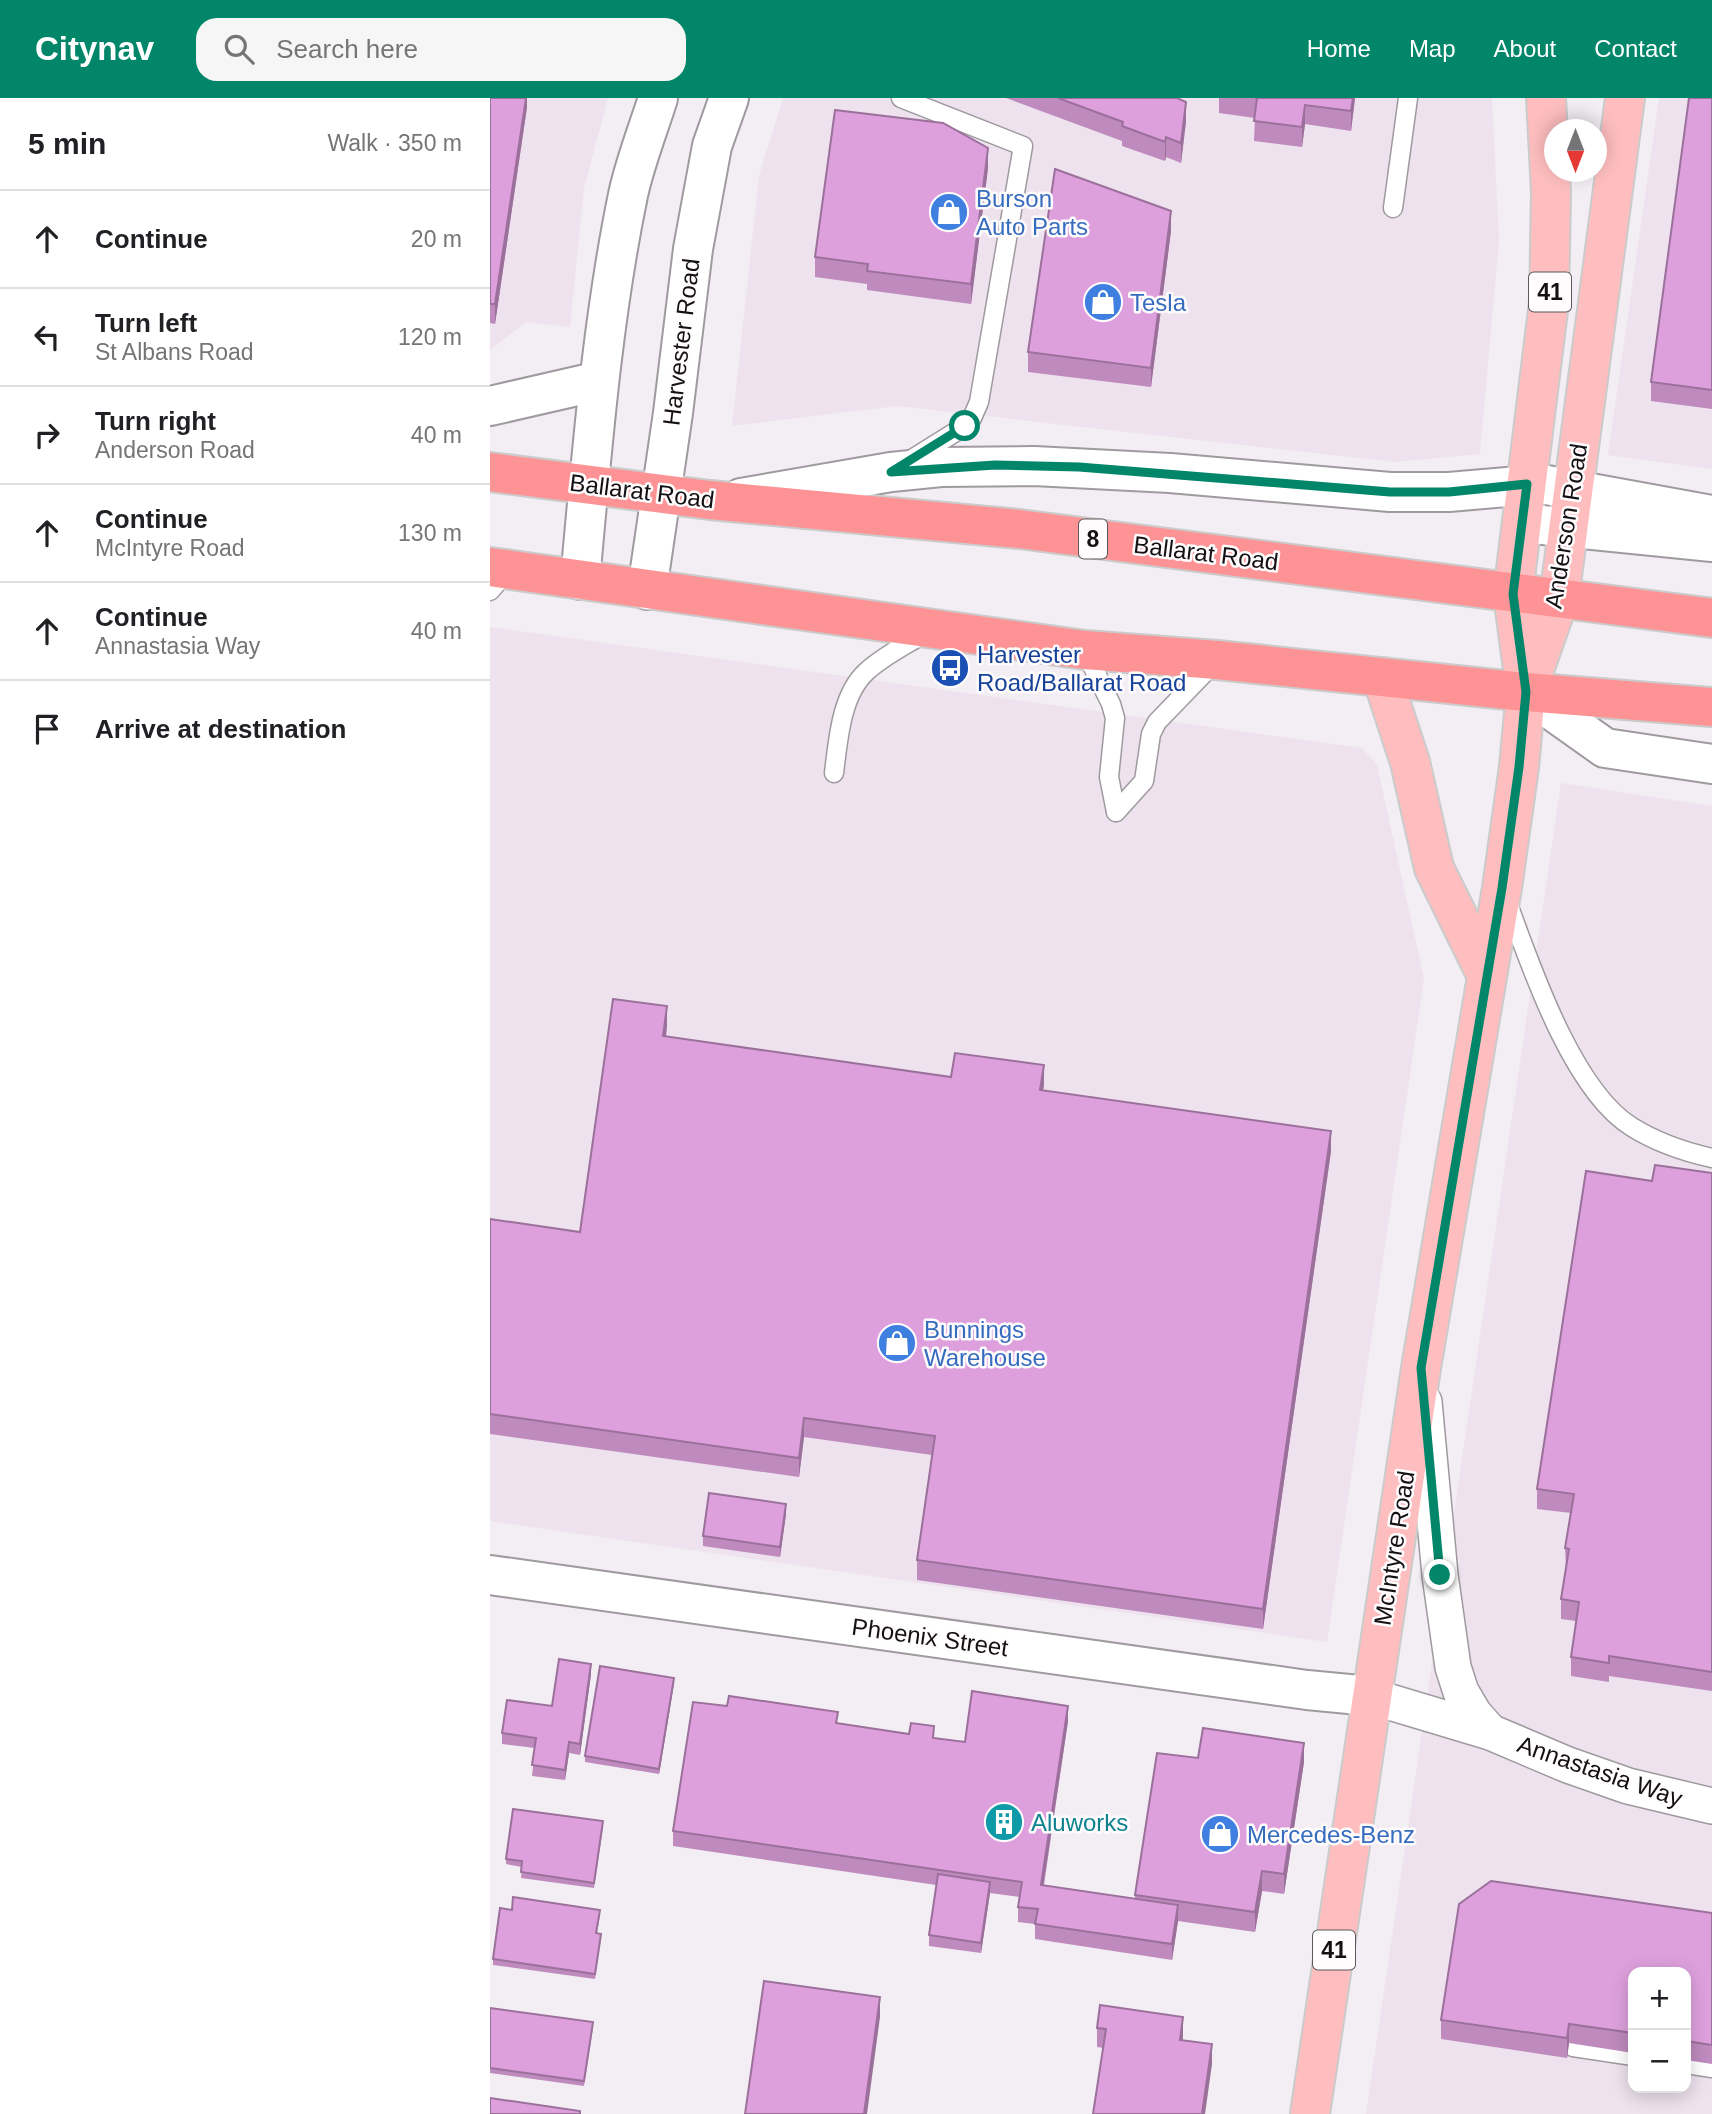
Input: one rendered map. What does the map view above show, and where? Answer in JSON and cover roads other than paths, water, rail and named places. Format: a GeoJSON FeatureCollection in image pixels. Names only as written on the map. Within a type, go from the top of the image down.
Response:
{"type":"FeatureCollection","features":[{"type":"Feature","properties":{"kind":"highway","name":"Ballarat Road"},"geometry":{"type":"LineString","coordinates":[[490,472],[722,501],[1019,529],[1712,618]]}},
{"type":"Feature","properties":{"kind":"highway"},"geometry":{"type":"LineString","coordinates":[[496,576],[580,580],[1085,650],[1712,707]]}},
{"type":"Feature","properties":{"kind":"main road","name":"Anderson Road"},"geometry":{"type":"LineString","coordinates":[[1526,692],[1513,594],[1549,302],[1552,248],[1546,98]]}},
{"type":"Feature","properties":{"kind":"main road","name":"Anderson Road"},"geometry":{"type":"LineString","coordinates":[[1526,692],[1559,599],[1625,98]]}},
{"type":"Feature","properties":{"kind":"main road"},"geometry":{"type":"LineString","coordinates":[[1382,677],[1410,762],[1434,868],[1486,974]]}},
{"type":"Feature","properties":{"kind":"main road","name":"McIntyre Road"},"geometry":{"type":"LineString","coordinates":[[1310,2114],[1370,1696],[1421,1368],[1502,888],[1519,767],[1526,692]]}},
{"type":"Feature","properties":{"kind":"street"},"geometry":{"type":"LineString","coordinates":[[580,580],[599,381],[629,193],[658,98]]}},
{"type":"Feature","properties":{"kind":"street","name":"Harvester Road"},"geometry":{"type":"LineString","coordinates":[[647,590],[693,249],[712,146],[729,98]]}},
{"type":"Feature","properties":{"kind":"street"},"geometry":{"type":"LineString","coordinates":[[490,406],[599,381]]}},
{"type":"Feature","properties":{"kind":"street"},"geometry":{"type":"LineString","coordinates":[[722,501],[891,472],[995,465],[1195,475],[1390,492],[1449,492],[1527,484],[1573,488],[1712,515]]}},
{"type":"Feature","properties":{"kind":"street"},"geometry":{"type":"LineString","coordinates":[[1522,523],[1712,542]]}},
{"type":"Feature","properties":{"kind":"street"},"geometry":{"type":"LineString","coordinates":[[1526,692],[1605,748],[1712,764]]}},
{"type":"Feature","properties":{"kind":"street","name":"Annastasia Way"},"geometry":{"type":"LineString","coordinates":[[1421,1368],[1440,1575],[1453,1667],[1461,1692],[1474,1714],[1490,1732]]}},
{"type":"Feature","properties":{"kind":"street","name":"Phoenix Street"},"geometry":{"type":"LineString","coordinates":[[490,1575],[1307,1690],[1370,1696]]}},
{"type":"Feature","properties":{"kind":"street","name":"Annastasia Way"},"geometry":{"type":"LineString","coordinates":[[1370,1696],[1490,1732],[1568,1765],[1628,1786],[1712,1806]]}},
{"type":"Feature","properties":{"kind":"lane"},"geometry":{"type":"LineString","coordinates":[[891,472],[953,435],[972,418],[981,394],[986,349],[1023,146],[901,98]]}},
{"type":"Feature","properties":{"kind":"lane"},"geometry":{"type":"LineString","coordinates":[[1393,208],[1408,98]]}},
{"type":"Feature","properties":{"kind":"lane"},"geometry":{"type":"LineString","coordinates":[[834,773],[843,719],[855,686],[873,666],[930,629]]}},
{"type":"Feature","properties":{"kind":"lane"},"geometry":{"type":"LineString","coordinates":[[1085,650],[1115,718],[1109,777],[1116,811],[1144,781],[1152,734],[1157,722],[1217,660]]}},
{"type":"Feature","properties":{"kind":"lane"},"geometry":{"type":"LineString","coordinates":[[1502,888],[1543,995],[1566,1042],[1595,1091],[1609,1109],[1631,1127],[1661,1142],[1712,1158]]}},
{"type":"Feature","properties":{"kind":"lane"},"geometry":{"type":"LineString","coordinates":[[1573,2047],[1628,2055]]}},
{"type":"Feature","properties":{"kind":"lane"},"geometry":{"type":"LineString","coordinates":[[1691,2065],[1712,2068]]}},
{"type":"Feature","properties":{"kind":"place","name":"Burson Auto Parts"},"geometry":{"type":"Point","coordinates":[949,212]}},
{"type":"Feature","properties":{"kind":"place","name":"Tesla"},"geometry":{"type":"Point","coordinates":[1103,302]}},
{"type":"Feature","properties":{"kind":"place","name":"Harvester Road/Ballarat Road"},"geometry":{"type":"Point","coordinates":[950,668]}},
{"type":"Feature","properties":{"kind":"place","name":"Bunnings Warehouse"},"geometry":{"type":"Point","coordinates":[897,1343]}},
{"type":"Feature","properties":{"kind":"place","name":"Aluworks"},"geometry":{"type":"Point","coordinates":[1004,1822]}},
{"type":"Feature","properties":{"kind":"place","name":"Mercedes-Benz"},"geometry":{"type":"Point","coordinates":[1220,1834]}}]}
